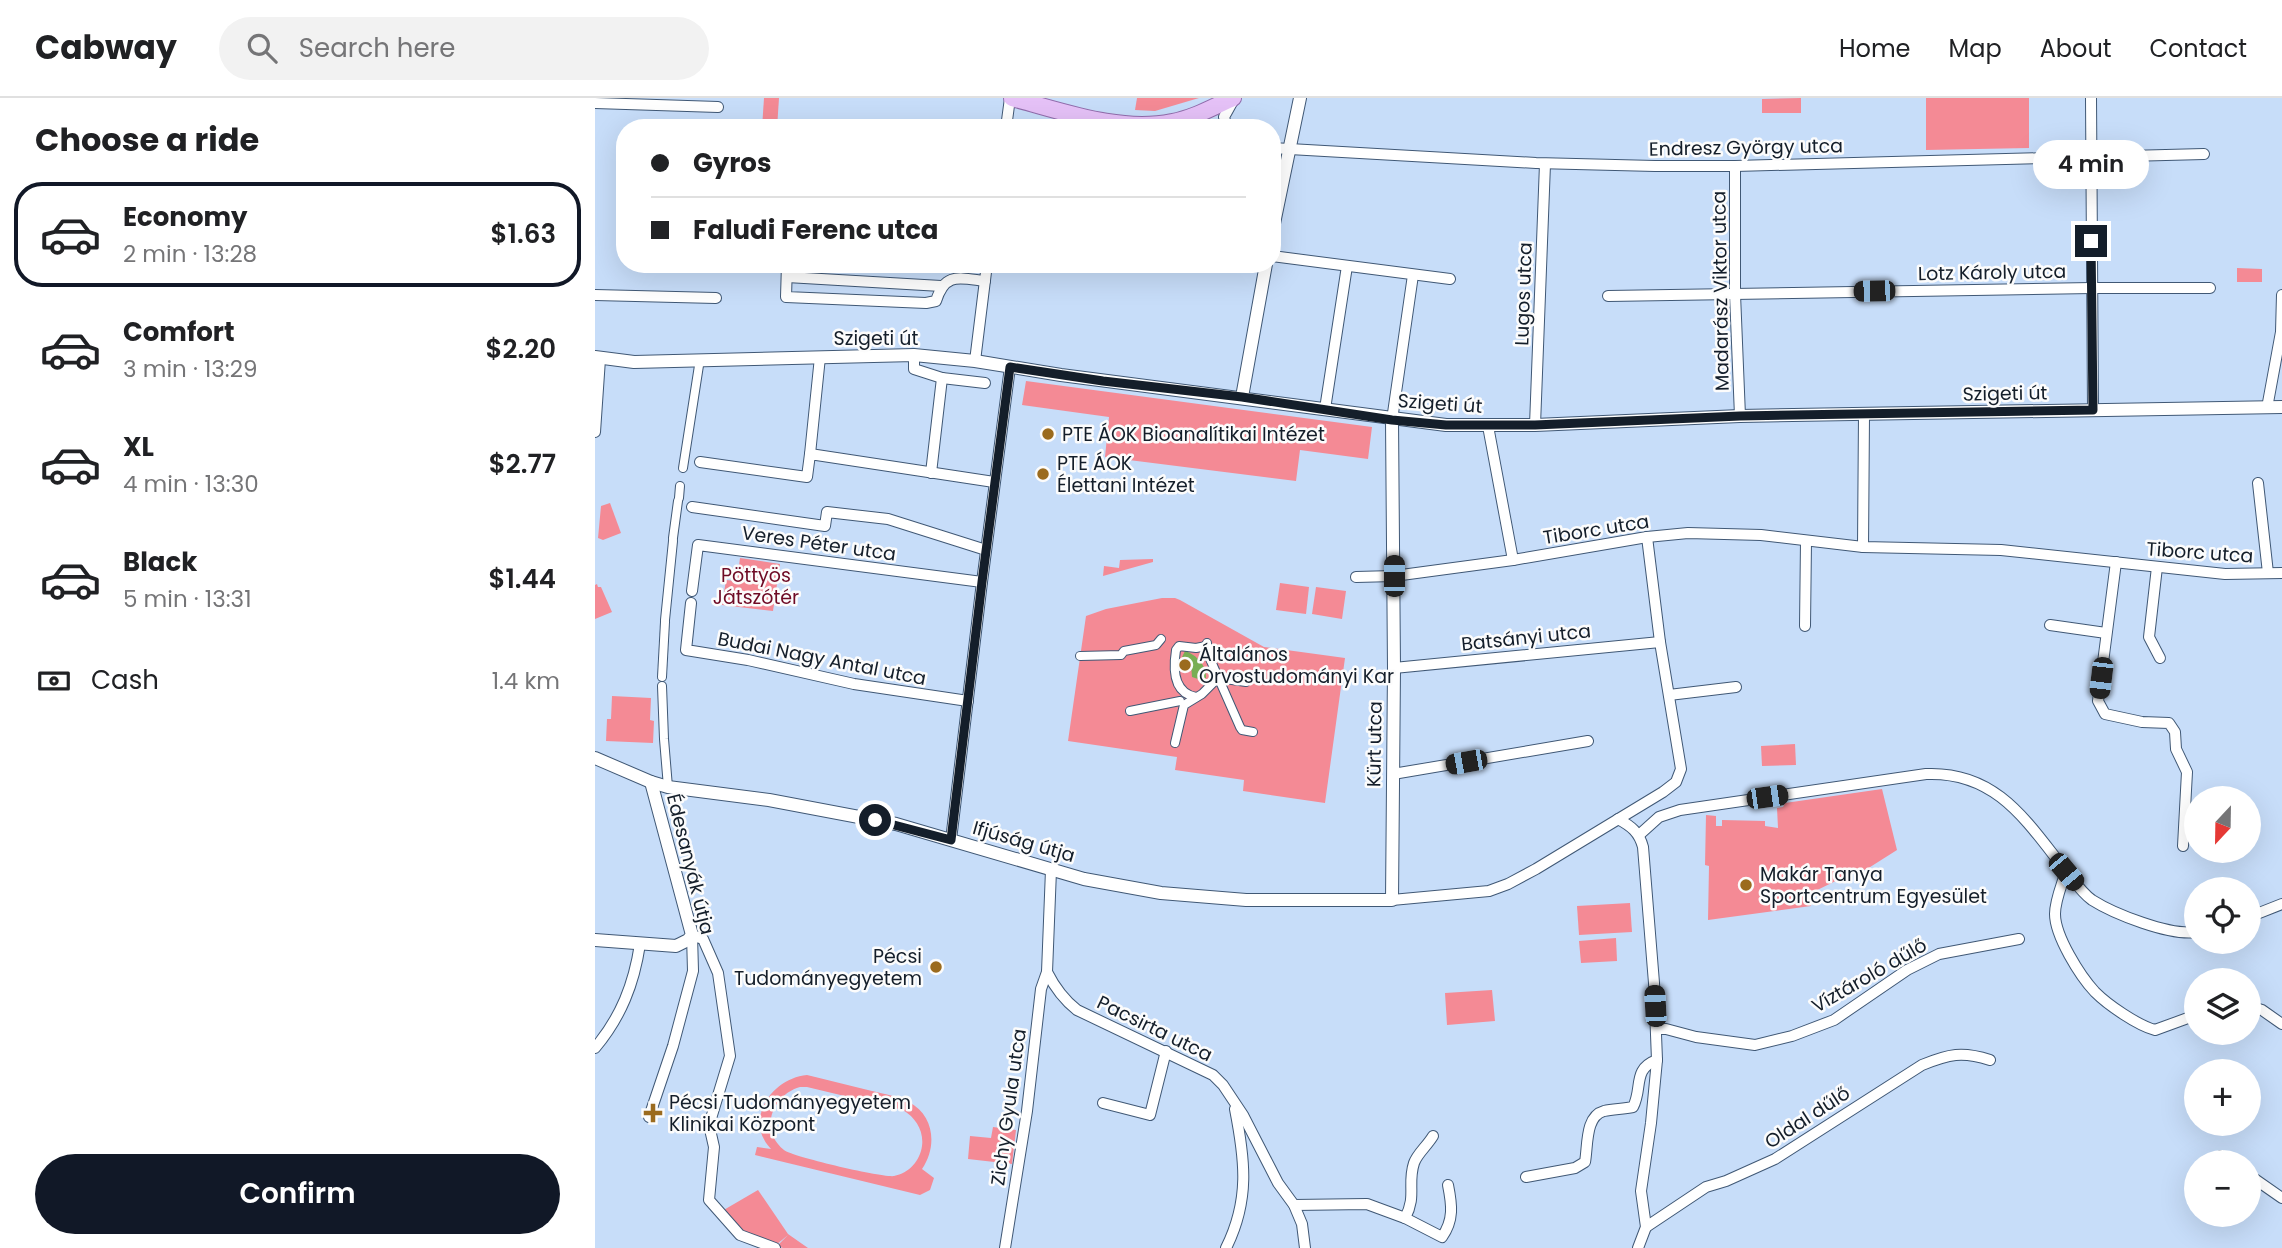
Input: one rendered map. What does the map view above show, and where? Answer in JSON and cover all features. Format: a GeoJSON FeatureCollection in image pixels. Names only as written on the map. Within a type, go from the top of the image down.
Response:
{"type":"FeatureCollection","features":[{"type":"Feature","properties":{"kind":"main road"},"geometry":{"type":"LineString","coordinates":[[1011,98],[1048,103],[1091,119]]}},
{"type":"Feature","properties":{"kind":"main road"},"geometry":{"type":"LineString","coordinates":[[1183,119],[1234,98]]}},
{"type":"Feature","properties":{"kind":"street"},"geometry":{"type":"LineString","coordinates":[[1008,119],[1011,98]]}},
{"type":"Feature","properties":{"kind":"street"},"geometry":{"type":"LineString","coordinates":[[1225,119],[1234,98]]}},
{"type":"Feature","properties":{"kind":"street"},"geometry":{"type":"LineString","coordinates":[[1281,187],[1300,98]]}},
{"type":"Feature","properties":{"kind":"street"},"geometry":{"type":"LineString","coordinates":[[2091,98],[2093,410]]}},
{"type":"Feature","properties":{"kind":"street"},"geometry":{"type":"LineString","coordinates":[[595,103],[618,101],[718,107]]}},
{"type":"Feature","properties":{"kind":"street","name":"Endresz György utca"},"geometry":{"type":"LineString","coordinates":[[1281,150],[1545,164],[1735,166],[2204,154]]}},
{"type":"Feature","properties":{"kind":"street","name":"Lugos utca"},"geometry":{"type":"LineString","coordinates":[[1535,425],[1545,164]]}},
{"type":"Feature","properties":{"kind":"street","name":"Madarász Viktor utca"},"geometry":{"type":"LineString","coordinates":[[1735,166],[1735,294],[1740,416]]}},
{"type":"Feature","properties":{"kind":"street"},"geometry":{"type":"LineString","coordinates":[[1281,257],[1450,279]]}},
{"type":"Feature","properties":{"kind":"street"},"geometry":{"type":"LineString","coordinates":[[1325,408],[1347,266]]}},
{"type":"Feature","properties":{"kind":"street"},"geometry":{"type":"LineString","coordinates":[[787,273],[786,297],[926,303],[936,302],[941,286]]}},
{"type":"Feature","properties":{"kind":"street"},"geometry":{"type":"LineString","coordinates":[[975,361],[986,273]]}},
{"type":"Feature","properties":{"kind":"street"},"geometry":{"type":"LineString","coordinates":[[1242,397],[1264,273]]}},
{"type":"Feature","properties":{"kind":"street"},"geometry":{"type":"LineString","coordinates":[[1392,420],[1413,275]]}},
{"type":"Feature","properties":{"kind":"street"},"geometry":{"type":"LineString","coordinates":[[787,277],[941,286],[958,278],[985,281]]}},
{"type":"Feature","properties":{"kind":"street","name":"Lotz Károly utca"},"geometry":{"type":"LineString","coordinates":[[1608,296],[2092,288],[2210,289]]}},
{"type":"Feature","properties":{"kind":"street"},"geometry":{"type":"LineString","coordinates":[[595,295],[716,298]]}},
{"type":"Feature","properties":{"kind":"street"},"geometry":{"type":"LineString","coordinates":[[2267,408],[2281,332],[2282,295]]}},
{"type":"Feature","properties":{"kind":"street"},"geometry":{"type":"LineString","coordinates":[[914,355],[914,369],[942,378],[985,383]]}},
{"type":"Feature","properties":{"kind":"street","name":"Szigeti út"},"geometry":{"type":"LineString","coordinates":[[598,358],[634,362],[914,355],[1446,425],[1535,425],[1740,416],[2282,407]]}},
{"type":"Feature","properties":{"kind":"street"},"geometry":{"type":"LineString","coordinates":[[699,462],[807,477],[820,357]]}},
{"type":"Feature","properties":{"kind":"street"},"geometry":{"type":"LineString","coordinates":[[595,432],[598,358]]}},
{"type":"Feature","properties":{"kind":"street"},"geometry":{"type":"LineString","coordinates":[[669,787],[662,682],[665,621],[680,484],[700,359]]}},
{"type":"Feature","properties":{"kind":"street"},"geometry":{"type":"LineString","coordinates":[[951,840],[1010,367]]}},
{"type":"Feature","properties":{"kind":"street"},"geometry":{"type":"LineString","coordinates":[[1224,395],[1232,391],[1247,373]]}},
{"type":"Feature","properties":{"kind":"street"},"geometry":{"type":"LineString","coordinates":[[931,472],[942,378]]}},
{"type":"Feature","properties":{"kind":"street"},"geometry":{"type":"LineString","coordinates":[[1863,547],[1864,415]]}},
{"type":"Feature","properties":{"kind":"street","name":"Kürt utca"},"geometry":{"type":"LineString","coordinates":[[1392,420],[1392,901]]}},
{"type":"Feature","properties":{"kind":"street"},"geometry":{"type":"LineString","coordinates":[[1488,426],[1513,560]]}},
{"type":"Feature","properties":{"kind":"street"},"geometry":{"type":"LineString","coordinates":[[810,454],[994,482]]}},
{"type":"Feature","properties":{"kind":"street"},"geometry":{"type":"LineString","coordinates":[[2257,483],[2268,573]]}},
{"type":"Feature","properties":{"kind":"street"},"geometry":{"type":"LineString","coordinates":[[692,507],[825,526],[827,512],[888,519],[986,550]]}},
{"type":"Feature","properties":{"kind":"street","name":"Tiborc utca"},"geometry":{"type":"LineString","coordinates":[[1356,577],[1394,576],[1688,533],[1761,535],[1863,547],[2001,550],[2225,574],[2282,573]]}},
{"type":"Feature","properties":{"kind":"street"},"geometry":{"type":"LineString","coordinates":[[1392,901],[1499,888],[1537,869],[1676,782],[1681,769],[1660,642],[1647,537]]}},
{"type":"Feature","properties":{"kind":"street"},"geometry":{"type":"LineString","coordinates":[[1805,626],[1806,541]]}},
{"type":"Feature","properties":{"kind":"street","name":"Veres Péter utca"},"geometry":{"type":"LineString","coordinates":[[688,635],[698,545],[982,582]]}},
{"type":"Feature","properties":{"kind":"street"},"geometry":{"type":"LineString","coordinates":[[2116,562],[2098,701],[2105,714],[2142,722],[2169,723],[2175,732],[2176,748],[2187,772],[2183,846]]}},
{"type":"Feature","properties":{"kind":"street"},"geometry":{"type":"LineString","coordinates":[[2157,567],[2149,637],[2160,658]]}},
{"type":"Feature","properties":{"kind":"street"},"geometry":{"type":"LineString","coordinates":[[2050,625],[2106,633]]}},
{"type":"Feature","properties":{"kind":"street","name":"Budai Nagy Antal utca"},"geometry":{"type":"LineString","coordinates":[[688,635],[686,650],[748,660],[854,684],[968,701]]}},
{"type":"Feature","properties":{"kind":"street"},"geometry":{"type":"LineString","coordinates":[[1080,656],[1121,654],[1124,651],[1156,645],[1160,637],[1177,648]]}},
{"type":"Feature","properties":{"kind":"street","name":"Batsányi utca"},"geometry":{"type":"LineString","coordinates":[[1394,668],[1660,642]]}},
{"type":"Feature","properties":{"kind":"street"},"geometry":{"type":"LineString","coordinates":[[1177,648],[1196,648],[1206,644],[1240,729],[1253,732]]}},
{"type":"Feature","properties":{"kind":"street"},"geometry":{"type":"LineString","coordinates":[[1175,743],[1183,700],[1177,683],[1177,648]]}},
{"type":"Feature","properties":{"kind":"street"},"geometry":{"type":"LineString","coordinates":[[1218,678],[1246,682]]}},
{"type":"Feature","properties":{"kind":"street"},"geometry":{"type":"LineString","coordinates":[[1129,711],[1196,697],[1218,678]]}},
{"type":"Feature","properties":{"kind":"street"},"geometry":{"type":"LineString","coordinates":[[1669,695],[1736,687]]}},
{"type":"Feature","properties":{"kind":"street"},"geometry":{"type":"LineString","coordinates":[[1208,688],[1222,689]]}},
{"type":"Feature","properties":{"kind":"street"},"geometry":{"type":"LineString","coordinates":[[1393,774],[1588,741]]}},
{"type":"Feature","properties":{"kind":"street","name":"Ifjúság útja"},"geometry":{"type":"LineString","coordinates":[[595,758],[650,782],[669,787],[782,802],[896,824],[1084,879],[1161,893],[1246,900],[1392,901]]}},
{"type":"Feature","properties":{"kind":"street"},"geometry":{"type":"LineString","coordinates":[[1639,835],[1659,817],[1680,810],[1945,773],[1965,778],[2001,797],[2017,809],[2090,898],[2109,909],[2184,934]]}},
{"type":"Feature","properties":{"kind":"street","name":"Édesanyák útja"},"geometry":{"type":"LineString","coordinates":[[649,1117],[673,1046],[693,971],[692,935],[650,782]]}},
{"type":"Feature","properties":{"kind":"street"},"geometry":{"type":"LineString","coordinates":[[1618,819],[1632,827],[1639,835],[1643,847],[1656,1029],[1657,1060],[1641,1192],[1646,1227],[1637,1248]]}},
{"type":"Feature","properties":{"kind":"street"},"geometry":{"type":"LineString","coordinates":[[1047,972],[1051,870]]}},
{"type":"Feature","properties":{"kind":"street"},"geometry":{"type":"LineString","coordinates":[[2066,872],[2056,905],[2056,923],[2063,941],[2093,990],[2143,1026],[2155,1030],[2184,1019]]}},
{"type":"Feature","properties":{"kind":"street"},"geometry":{"type":"LineString","coordinates":[[2261,913],[2282,904]]}},
{"type":"Feature","properties":{"kind":"street"},"geometry":{"type":"LineString","coordinates":[[595,940],[676,946],[692,935],[703,939],[718,973],[730,1056],[709,1125],[714,1147],[709,1200],[740,1235],[759,1248]]}},
{"type":"Feature","properties":{"kind":"street","name":"Víztároló dűlő"},"geometry":{"type":"LineString","coordinates":[[1656,1029],[1696,1037],[1763,1044],[1834,1020],[1907,970],[1939,954],[2019,939]]}},
{"type":"Feature","properties":{"kind":"street"},"geometry":{"type":"LineString","coordinates":[[595,1048],[619,1015],[635,976],[640,944]]}},
{"type":"Feature","properties":{"kind":"street","name":"Pacsirta utca"},"geometry":{"type":"LineString","coordinates":[[1047,972],[1063,999],[1077,1010],[1213,1075],[1223,1085],[1259,1144],[1278,1183],[1294,1205],[1305,1248]]}},
{"type":"Feature","properties":{"kind":"street","name":"Zichy Gyula utca"},"geometry":{"type":"LineString","coordinates":[[1005,1248],[1027,1111],[1041,989],[1047,972]]}},
{"type":"Feature","properties":{"kind":"street"},"geometry":{"type":"LineString","coordinates":[[1041,989],[1055,986]]}},
{"type":"Feature","properties":{"kind":"street"},"geometry":{"type":"LineString","coordinates":[[2261,1009],[2282,1024]]}},
{"type":"Feature","properties":{"kind":"street"},"geometry":{"type":"LineString","coordinates":[[1103,1102],[1150,1115],[1166,1051]]}},
{"type":"Feature","properties":{"kind":"street","name":"Oldal dűlő"},"geometry":{"type":"LineString","coordinates":[[1646,1227],[1706,1187],[1775,1159],[1922,1065],[1944,1056],[1961,1053],[1990,1060]]}},
{"type":"Feature","properties":{"kind":"street"},"geometry":{"type":"LineString","coordinates":[[1526,1177],[1576,1168],[1585,1162],[1590,1125],[1595,1116],[1603,1111],[1633,1107],[1637,1100],[1642,1070],[1647,1063],[1657,1060]]}},
{"type":"Feature","properties":{"kind":"street"},"geometry":{"type":"LineString","coordinates":[[1226,1248],[1234,1233],[1244,1193],[1243,1151],[1233,1103]]}},
{"type":"Feature","properties":{"kind":"street"},"geometry":{"type":"LineString","coordinates":[[1405,1218],[1411,1208],[1414,1164],[1433,1136]]}},
{"type":"Feature","properties":{"kind":"street"},"geometry":{"type":"LineString","coordinates":[[2261,1183],[2282,1198]]}},
{"type":"Feature","properties":{"kind":"street"},"geometry":{"type":"LineString","coordinates":[[1294,1205],[1367,1204],[1405,1218],[1442,1237],[1449,1227],[1452,1205],[1448,1185]]}},
{"type":"Feature","properties":{"kind":"street"},"geometry":{"type":"LineString","coordinates":[[740,1235],[775,1248]]}},
{"type":"Feature","properties":{"kind":"green space"},"geometry":{"type":"Polygon","coordinates":[[[764,98],[779,98],[778,119],[763,119],[764,98]]]}},
{"type":"Feature","properties":{"kind":"green space"},"geometry":{"type":"Polygon","coordinates":[[[1137,98],[1199,98],[1155,111],[1135,110],[1137,98]]]}},
{"type":"Feature","properties":{"kind":"green space"},"geometry":{"type":"Polygon","coordinates":[[[1801,98],[1801,113],[1762,113],[1762,99],[1801,98]]]}},
{"type":"Feature","properties":{"kind":"green space"},"geometry":{"type":"Polygon","coordinates":[[[1926,98],[2029,98],[2029,148],[1926,150],[1926,98]]]}},
{"type":"Feature","properties":{"kind":"green space"},"geometry":{"type":"Polygon","coordinates":[[[2237,268],[2262,269],[2262,282],[2237,282],[2237,268]]]}},
{"type":"Feature","properties":{"kind":"green space"},"geometry":{"type":"Polygon","coordinates":[[[1026,381],[1372,427],[1368,459],[1300,450],[1296,481],[1105,457],[1109,417],[1022,405],[1026,381]]]}},
{"type":"Feature","properties":{"kind":"green space"},"geometry":{"type":"Polygon","coordinates":[[[610,503],[621,533],[603,540],[598,538],[601,506],[610,503]]]}},
{"type":"Feature","properties":{"kind":"green space","name":"Pöttyös Játszótér"},"geometry":{"type":"Polygon","coordinates":[[[740,558],[780,564],[773,611],[722,605],[726,580],[737,581],[740,558]]]}},
{"type":"Feature","properties":{"kind":"green space"},"geometry":{"type":"Polygon","coordinates":[[[1153,559],[1153,562],[1103,576],[1104,566],[1119,568],[1120,560],[1153,559]]]}},
{"type":"Feature","properties":{"kind":"green space"},"geometry":{"type":"Polygon","coordinates":[[[1280,583],[1309,587],[1306,614],[1276,610],[1280,583]]]}},
{"type":"Feature","properties":{"kind":"green space"},"geometry":{"type":"Polygon","coordinates":[[[595,585],[601,587],[612,612],[595,619],[595,585]]]}},
{"type":"Feature","properties":{"kind":"green space"},"geometry":{"type":"Polygon","coordinates":[[[1316,587],[1346,591],[1342,619],[1312,614],[1316,587]]]}},
{"type":"Feature","properties":{"kind":"green space"},"geometry":{"type":"Polygon","coordinates":[[[1162,598],[1180,600],[1264,647],[1345,658],[1325,803],[1243,791],[1244,780],[1175,770],[1177,757],[1068,741],[1086,616],[1106,609],[1162,598]]]}},
{"type":"Feature","properties":{"kind":"green space"},"geometry":{"type":"Polygon","coordinates":[[[612,696],[651,698],[653,743],[606,741],[612,696]]]}},
{"type":"Feature","properties":{"kind":"green space"},"geometry":{"type":"Polygon","coordinates":[[[1795,744],[1796,765],[1762,766],[1761,746],[1795,744]]]}},
{"type":"Feature","properties":{"kind":"green space"},"geometry":{"type":"Polygon","coordinates":[[[1882,789],[1897,850],[1867,869],[1807,895],[1811,906],[1708,920],[1706,815],[1716,816],[1716,826],[1722,826],[1722,820],[1765,821],[1765,826],[1778,828],[1777,808],[1783,807],[1785,803],[1882,789]]]}},
{"type":"Feature","properties":{"kind":"green space"},"geometry":{"type":"Polygon","coordinates":[[[1630,903],[1632,932],[1579,935],[1577,906],[1630,903]]]}},
{"type":"Feature","properties":{"kind":"green space"},"geometry":{"type":"Polygon","coordinates":[[[1616,938],[1617,961],[1581,963],[1579,941],[1616,938]]]}},
{"type":"Feature","properties":{"kind":"green space"},"geometry":{"type":"Polygon","coordinates":[[[1492,990],[1495,1021],[1447,1025],[1445,993],[1492,990]]]}},
{"type":"Feature","properties":{"kind":"green space"},"geometry":{"type":"Polygon","coordinates":[[[807,1075],[891,1095],[918,1108],[931,1132],[930,1151],[922,1169],[934,1178],[930,1190],[920,1195],[755,1155],[757,1147],[771,1149],[763,1138],[760,1126],[765,1102],[773,1092],[794,1078],[807,1075]],[[807,1087],[790,1091],[782,1097],[772,1114],[772,1133],[784,1150],[820,1162],[887,1176],[904,1172],[916,1161],[921,1151],[922,1135],[912,1117],[903,1110],[807,1087]]]}},
{"type":"Feature","properties":{"kind":"green space"},"geometry":{"type":"Polygon","coordinates":[[[993,1127],[1016,1130],[1012,1164],[968,1159],[970,1136],[991,1138],[993,1127]]]}},
{"type":"Feature","properties":{"kind":"green space"},"geometry":{"type":"Polygon","coordinates":[[[758,1190],[788,1234],[808,1248],[777,1246],[788,1235],[776,1245],[740,1232],[722,1211],[758,1190]]]}},
{"type":"Feature","properties":{"kind":"shaded area"},"geometry":{"type":"Polygon","coordinates":[[[1185,651],[1200,662],[1205,669],[1206,678],[1192,677],[1191,664],[1182,657],[1185,651]]]}},
{"type":"Feature","properties":{"kind":"place","name":"PTE ÁOK Bioanalítikai Intézet"},"geometry":{"type":"Point","coordinates":[1048,434]}},
{"type":"Feature","properties":{"kind":"place","name":"PTE ÁOK Élettani Intézet"},"geometry":{"type":"Point","coordinates":[1043,474]}},
{"type":"Feature","properties":{"kind":"place","name":"Általános Orvostudományi Kar"},"geometry":{"type":"Point","coordinates":[1185,665]}},
{"type":"Feature","properties":{"kind":"place","name":"Makár Tanya Sportcentrum Egyesület"},"geometry":{"type":"Point","coordinates":[1746,885]}},
{"type":"Feature","properties":{"kind":"place","name":"Pécsi Tudományegyetem"},"geometry":{"type":"Point","coordinates":[936,967]}},
{"type":"Feature","properties":{"kind":"place","name":"Pécsi Tudományegyetem Klinikai Központ"},"geometry":{"type":"Point","coordinates":[653,1113]}},
{"type":"Feature","properties":{"kind":"route"},"geometry":{"type":"LineString","coordinates":[[875,820],[951,840],[1010,367],[1145,387],[1325,408],[1392,420],[1446,425],[1535,425],[1740,416],[2093,410],[2091,241]]}}]}
